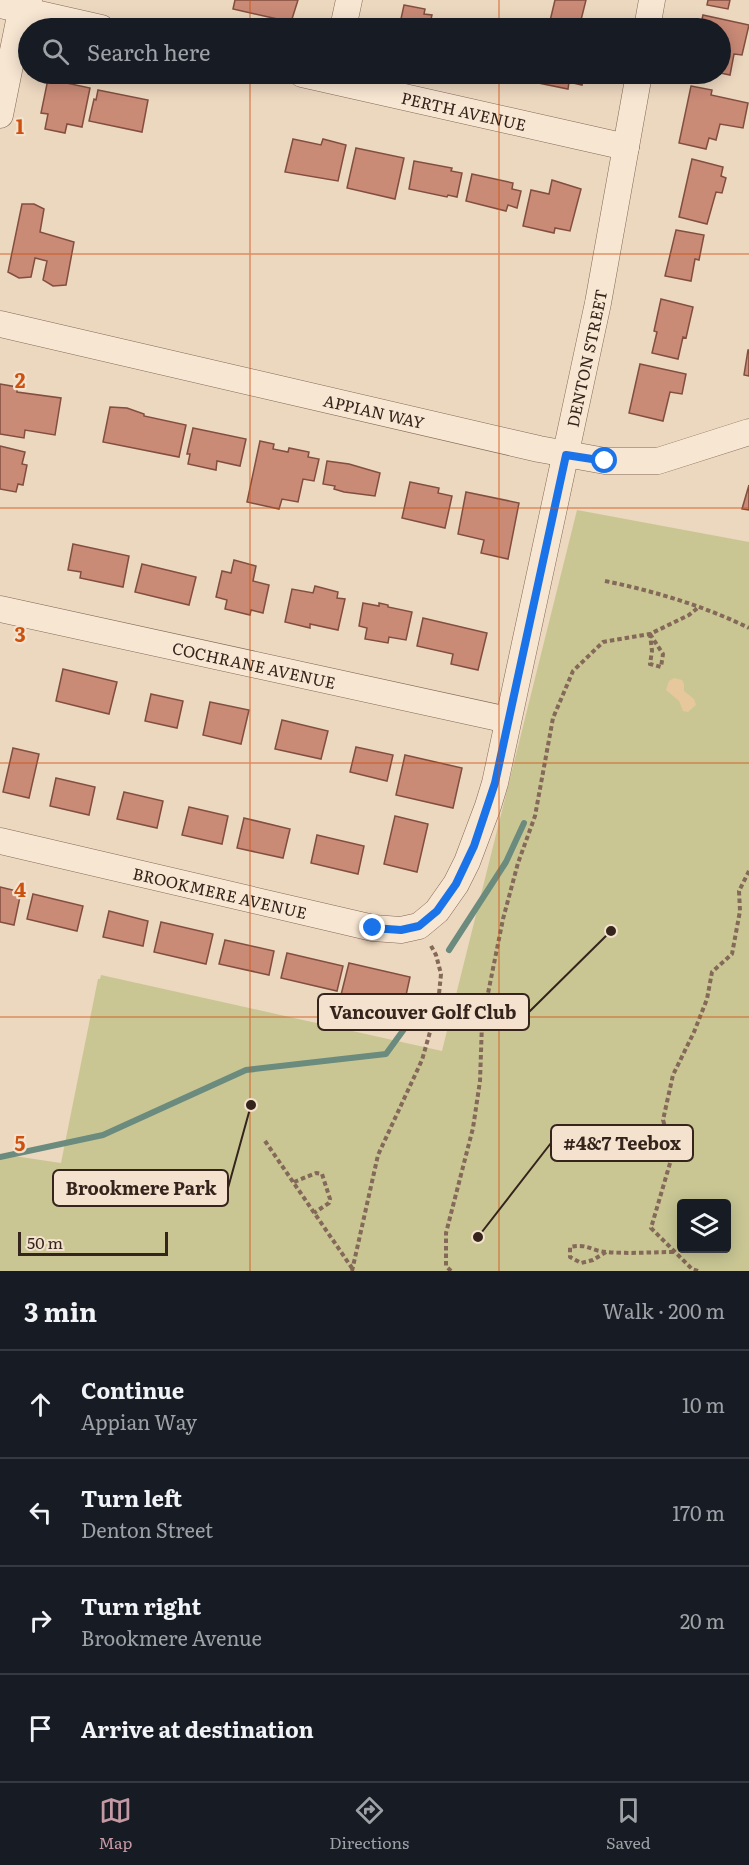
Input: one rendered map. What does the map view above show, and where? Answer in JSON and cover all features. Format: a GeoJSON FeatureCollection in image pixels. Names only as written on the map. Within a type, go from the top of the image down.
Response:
{"type":"FeatureCollection","features":[{"type":"Feature","properties":{"kind":"street"},"geometry":{"type":"LineString","coordinates":[[344,18],[349,0]]}},
{"type":"Feature","properties":{"kind":"street"},"geometry":{"type":"LineString","coordinates":[[648,18],[652,0]]}},
{"type":"Feature","properties":{"kind":"street"},"geometry":{"type":"LineString","coordinates":[[0,115],[17,5],[64,18]]}},
{"type":"Feature","properties":{"kind":"street","name":"PERTH AVENUE"},"geometry":{"type":"LineString","coordinates":[[361,84],[626,147]]}},
{"type":"Feature","properties":{"kind":"street","name":"DENTON STREET"},"geometry":{"type":"LineString","coordinates":[[437,911],[456,884],[474,846],[495,783],[598,303],[637,84]]}},
{"type":"Feature","properties":{"kind":"street","name":"APPIAN WAY"},"geometry":{"type":"LineString","coordinates":[[0,324],[566,455],[605,461],[658,461],[749,432]]}},
{"type":"Feature","properties":{"kind":"street","name":"COCHRANE AVENUE"},"geometry":{"type":"LineString","coordinates":[[0,609],[508,720]]}},
{"type":"Feature","properties":{"kind":"street","name":"BROOKMERE AVENUE"},"geometry":{"type":"LineString","coordinates":[[0,841],[373,928],[401,930],[419,926],[437,911]]}},
{"type":"Feature","properties":{"kind":"path"},"geometry":{"type":"LineString","coordinates":[[605,581],[630,586],[699,607],[749,628]]}},
{"type":"Feature","properties":{"kind":"path"},"geometry":{"type":"LineString","coordinates":[[451,1271],[446,1266],[446,1233],[473,1128],[480,1081],[482,1023],[503,919],[518,863],[535,816],[553,718],[573,671],[603,642],[650,634],[689,615],[699,607]]}},
{"type":"Feature","properties":{"kind":"path"},"geometry":{"type":"LineString","coordinates":[[650,634],[663,654],[661,667],[650,664],[652,651],[650,634]]}},
{"type":"Feature","properties":{"kind":"path"},"geometry":{"type":"LineString","coordinates":[[698,1271],[692,1269],[651,1228],[673,1154],[663,1120],[673,1074],[707,999],[712,972],[732,954],[740,911],[739,891],[749,871]]}},
{"type":"Feature","properties":{"kind":"path"},"geometry":{"type":"LineString","coordinates":[[352,1270],[378,1155],[422,1060],[438,1004],[441,974],[436,955],[425,935]]}},
{"type":"Feature","properties":{"kind":"path"},"geometry":{"type":"LineString","coordinates":[[265,1141],[352,1270]]}},
{"type":"Feature","properties":{"kind":"path"},"geometry":{"type":"LineString","coordinates":[[294,1182],[316,1173],[322,1174],[330,1200],[314,1212]]}},
{"type":"Feature","properties":{"kind":"path"},"geometry":{"type":"LineString","coordinates":[[606,1252],[593,1260],[581,1263],[570,1257],[570,1247],[582,1244],[596,1251],[606,1252],[675,1252]]}},
{"type":"Feature","properties":{"kind":"shaded area"},"geometry":{"type":"Polygon","coordinates":[[[577,510],[749,542],[749,1271],[0,1271],[0,1154],[61,1163],[98,979],[101,975],[442,1051],[577,510]]]}},
{"type":"Feature","properties":{"kind":"sand"},"geometry":{"type":"Polygon","coordinates":[[[674,678],[682,680],[684,691],[694,699],[696,705],[688,712],[683,711],[679,701],[666,690],[669,681],[674,678]]]}},
{"type":"Feature","properties":{"kind":"building"},"geometry":{"type":"Polygon","coordinates":[[[235,0],[298,0],[292,18],[273,18],[233,9],[235,0]]]}},
{"type":"Feature","properties":{"kind":"building"},"geometry":{"type":"Polygon","coordinates":[[[555,0],[586,0],[582,18],[551,18],[555,0]]]}},
{"type":"Feature","properties":{"kind":"building"},"geometry":{"type":"Polygon","coordinates":[[[708,0],[730,0],[728,9],[707,5],[708,0]]]}},
{"type":"Feature","properties":{"kind":"building"},"geometry":{"type":"Polygon","coordinates":[[[404,5],[425,9],[424,14],[432,15],[431,18],[401,18],[404,5]]]}},
{"type":"Feature","properties":{"kind":"building"},"geometry":{"type":"Polygon","coordinates":[[[731,21],[749,25],[742,55],[734,54],[731,70],[731,21]]]}},
{"type":"Feature","properties":{"kind":"building"},"geometry":{"type":"Polygon","coordinates":[[[47,84],[71,84],[90,88],[82,127],[67,124],[65,133],[45,129],[48,114],[41,113],[47,84]]]}},
{"type":"Feature","properties":{"kind":"building"},"geometry":{"type":"Polygon","coordinates":[[[543,84],[569,84],[568,89],[543,84]]]}},
{"type":"Feature","properties":{"kind":"building"},"geometry":{"type":"Polygon","coordinates":[[[691,86],[712,90],[711,95],[748,103],[743,128],[720,124],[716,140],[709,138],[706,149],[679,143],[691,86]]]}},
{"type":"Feature","properties":{"kind":"building"},"geometry":{"type":"Polygon","coordinates":[[[98,90],[148,100],[142,132],[89,121],[98,90]]]}},
{"type":"Feature","properties":{"kind":"building"},"geometry":{"type":"Polygon","coordinates":[[[293,139],[321,145],[323,139],[346,145],[338,181],[285,172],[293,139]]]}},
{"type":"Feature","properties":{"kind":"building"},"geometry":{"type":"Polygon","coordinates":[[[356,148],[404,158],[395,199],[347,188],[356,148]]]}},
{"type":"Feature","properties":{"kind":"building"},"geometry":{"type":"Polygon","coordinates":[[[692,159],[723,167],[721,176],[726,178],[722,193],[716,192],[707,224],[679,217],[692,159]]]}},
{"type":"Feature","properties":{"kind":"building"},"geometry":{"type":"Polygon","coordinates":[[[414,161],[452,168],[451,171],[462,173],[457,197],[409,189],[414,161]]]}},
{"type":"Feature","properties":{"kind":"building"},"geometry":{"type":"Polygon","coordinates":[[[472,174],[513,183],[512,189],[521,191],[517,208],[508,205],[506,211],[466,201],[472,174]]]}},
{"type":"Feature","properties":{"kind":"building"},"geometry":{"type":"Polygon","coordinates":[[[552,180],[581,189],[570,231],[555,228],[554,233],[523,226],[531,190],[549,194],[552,180]]]}},
{"type":"Feature","properties":{"kind":"building"},"geometry":{"type":"Polygon","coordinates":[[[22,204],[34,204],[44,209],[40,232],[74,242],[66,285],[53,286],[43,280],[47,261],[35,258],[31,277],[19,278],[8,272],[22,204]]]}},
{"type":"Feature","properties":{"kind":"building"},"geometry":{"type":"Polygon","coordinates":[[[676,230],[704,235],[699,260],[695,259],[691,281],[665,276],[676,230]]]}},
{"type":"Feature","properties":{"kind":"building"},"geometry":{"type":"Polygon","coordinates":[[[661,299],[693,307],[686,338],[683,337],[678,359],[652,353],[661,299]]]}},
{"type":"Feature","properties":{"kind":"building"},"geometry":{"type":"Polygon","coordinates":[[[749,350],[749,376],[744,375],[749,350]]]}},
{"type":"Feature","properties":{"kind":"building"},"geometry":{"type":"Polygon","coordinates":[[[640,364],[686,374],[682,394],[670,392],[663,421],[629,413],[640,364]]]}},
{"type":"Feature","properties":{"kind":"building"},"geometry":{"type":"Polygon","coordinates":[[[0,384],[17,387],[17,392],[61,398],[55,435],[25,430],[24,438],[0,434],[0,384]]]}},
{"type":"Feature","properties":{"kind":"building"},"geometry":{"type":"Polygon","coordinates":[[[110,407],[127,408],[144,414],[144,416],[186,425],[179,457],[103,442],[110,407]]]}},
{"type":"Feature","properties":{"kind":"building"},"geometry":{"type":"Polygon","coordinates":[[[193,428],[246,439],[240,466],[217,461],[216,470],[188,464],[190,454],[187,454],[193,428]]]}},
{"type":"Feature","properties":{"kind":"building"},"geometry":{"type":"Polygon","coordinates":[[[260,441],[274,444],[273,449],[288,452],[289,448],[309,452],[308,457],[319,459],[314,481],[303,479],[298,502],[282,499],[279,509],[247,502],[260,441]]]}},
{"type":"Feature","properties":{"kind":"building"},"geometry":{"type":"Polygon","coordinates":[[[0,446],[25,452],[22,464],[27,465],[23,485],[18,484],[16,492],[0,489],[0,446]]]}},
{"type":"Feature","properties":{"kind":"building"},"geometry":{"type":"Polygon","coordinates":[[[327,461],[349,464],[380,473],[375,496],[344,492],[334,489],[335,486],[323,484],[327,461]]]}},
{"type":"Feature","properties":{"kind":"building"},"geometry":{"type":"Polygon","coordinates":[[[410,482],[439,488],[438,493],[452,496],[445,528],[402,518],[410,482]]]}},
{"type":"Feature","properties":{"kind":"building"},"geometry":{"type":"Polygon","coordinates":[[[749,485],[749,510],[742,509],[749,485]]]}},
{"type":"Feature","properties":{"kind":"building"},"geometry":{"type":"Polygon","coordinates":[[[466,492],[519,503],[508,559],[481,553],[484,540],[458,534],[466,492]]]}},
{"type":"Feature","properties":{"kind":"building"},"geometry":{"type":"Polygon","coordinates":[[[73,544],[129,556],[123,587],[80,578],[81,572],[68,570],[73,544]]]}},
{"type":"Feature","properties":{"kind":"building"},"geometry":{"type":"Polygon","coordinates":[[[234,560],[256,566],[253,581],[269,585],[263,613],[251,610],[250,615],[225,609],[227,600],[216,597],[222,571],[231,573],[234,560]]]}},
{"type":"Feature","properties":{"kind":"building"},"geometry":{"type":"Polygon","coordinates":[[[142,564],[196,577],[189,605],[135,592],[142,564]]]}},
{"type":"Feature","properties":{"kind":"building"},"geometry":{"type":"Polygon","coordinates":[[[315,586],[338,592],[337,598],[345,599],[338,630],[310,624],[310,628],[285,622],[292,589],[313,593],[315,586]]]}},
{"type":"Feature","properties":{"kind":"building"},"geometry":{"type":"Polygon","coordinates":[[[363,603],[379,606],[379,603],[412,612],[406,640],[389,637],[388,643],[365,639],[367,628],[359,626],[363,603]]]}},
{"type":"Feature","properties":{"kind":"building"},"geometry":{"type":"Polygon","coordinates":[[[423,618],[487,633],[478,670],[451,664],[453,654],[417,646],[423,618]]]}},
{"type":"Feature","properties":{"kind":"building"},"geometry":{"type":"Polygon","coordinates":[[[63,669],[117,682],[109,714],[56,701],[63,669]]]}},
{"type":"Feature","properties":{"kind":"building"},"geometry":{"type":"Polygon","coordinates":[[[151,694],[183,701],[177,728],[145,721],[151,694]]]}},
{"type":"Feature","properties":{"kind":"building"},"geometry":{"type":"Polygon","coordinates":[[[210,702],[249,710],[241,744],[203,735],[210,702]]]}},
{"type":"Feature","properties":{"kind":"building"},"geometry":{"type":"Polygon","coordinates":[[[282,720],[328,731],[321,759],[275,749],[282,720]]]}},
{"type":"Feature","properties":{"kind":"building"},"geometry":{"type":"Polygon","coordinates":[[[356,747],[393,755],[387,781],[350,772],[356,747]]]}},
{"type":"Feature","properties":{"kind":"building"},"geometry":{"type":"Polygon","coordinates":[[[13,748],[39,754],[29,798],[3,792],[13,748]]]}},
{"type":"Feature","properties":{"kind":"building"},"geometry":{"type":"Polygon","coordinates":[[[405,755],[462,768],[453,808],[396,795],[405,755]]]}},
{"type":"Feature","properties":{"kind":"building"},"geometry":{"type":"Polygon","coordinates":[[[56,778],[95,787],[89,815],[50,806],[56,778]]]}},
{"type":"Feature","properties":{"kind":"building"},"geometry":{"type":"Polygon","coordinates":[[[124,792],[163,801],[157,828],[117,819],[124,792]]]}},
{"type":"Feature","properties":{"kind":"building"},"geometry":{"type":"Polygon","coordinates":[[[189,807],[228,816],[222,844],[182,835],[189,807]]]}},
{"type":"Feature","properties":{"kind":"building"},"geometry":{"type":"Polygon","coordinates":[[[395,816],[428,824],[417,872],[384,864],[395,816]]]}},
{"type":"Feature","properties":{"kind":"building"},"geometry":{"type":"Polygon","coordinates":[[[244,818],[290,829],[283,858],[237,848],[244,818]]]}},
{"type":"Feature","properties":{"kind":"building"},"geometry":{"type":"Polygon","coordinates":[[[317,835],[364,846],[358,874],[311,863],[317,835]]]}},
{"type":"Feature","properties":{"kind":"building"},"geometry":{"type":"Polygon","coordinates":[[[0,887],[21,892],[14,925],[0,922],[0,887]]]}},
{"type":"Feature","properties":{"kind":"building"},"geometry":{"type":"Polygon","coordinates":[[[33,894],[83,906],[77,931],[27,919],[33,894]]]}},
{"type":"Feature","properties":{"kind":"building"},"geometry":{"type":"Polygon","coordinates":[[[109,911],[148,921],[143,946],[103,937],[109,911]]]}},
{"type":"Feature","properties":{"kind":"building"},"geometry":{"type":"Polygon","coordinates":[[[161,922],[213,934],[206,964],[154,952],[161,922]]]}},
{"type":"Feature","properties":{"kind":"building"},"geometry":{"type":"Polygon","coordinates":[[[225,940],[274,951],[269,975],[219,964],[225,940]]]}},
{"type":"Feature","properties":{"kind":"building"},"geometry":{"type":"Polygon","coordinates":[[[287,953],[343,966],[337,991],[281,978],[287,953]]]}},
{"type":"Feature","properties":{"kind":"building"},"geometry":{"type":"Polygon","coordinates":[[[349,963],[410,977],[403,1009],[341,995],[349,963]]]}},
{"type":"Feature","properties":{"kind":"waterway"},"geometry":{"type":"LineString","coordinates":[[449,950],[506,862],[524,823]]}},
{"type":"Feature","properties":{"kind":"waterway"},"geometry":{"type":"LineString","coordinates":[[0,1157],[103,1135],[246,1070],[386,1054],[418,1010]]}},
{"type":"Feature","properties":{"kind":"place","name":"Vancouver Golf Club"},"geometry":{"type":"Point","coordinates":[611,931]}},
{"type":"Feature","properties":{"kind":"place","name":"Brookmere Park"},"geometry":{"type":"Point","coordinates":[251,1105]}},
{"type":"Feature","properties":{"kind":"place","name":"#4&7 Teebox"},"geometry":{"type":"Point","coordinates":[478,1237]}},
{"type":"Feature","properties":{"kind":"route"},"geometry":{"type":"LineString","coordinates":[[373,928],[401,930],[419,926],[437,911],[456,884],[467,862],[495,783],[566,455],[605,461]]}}]}
